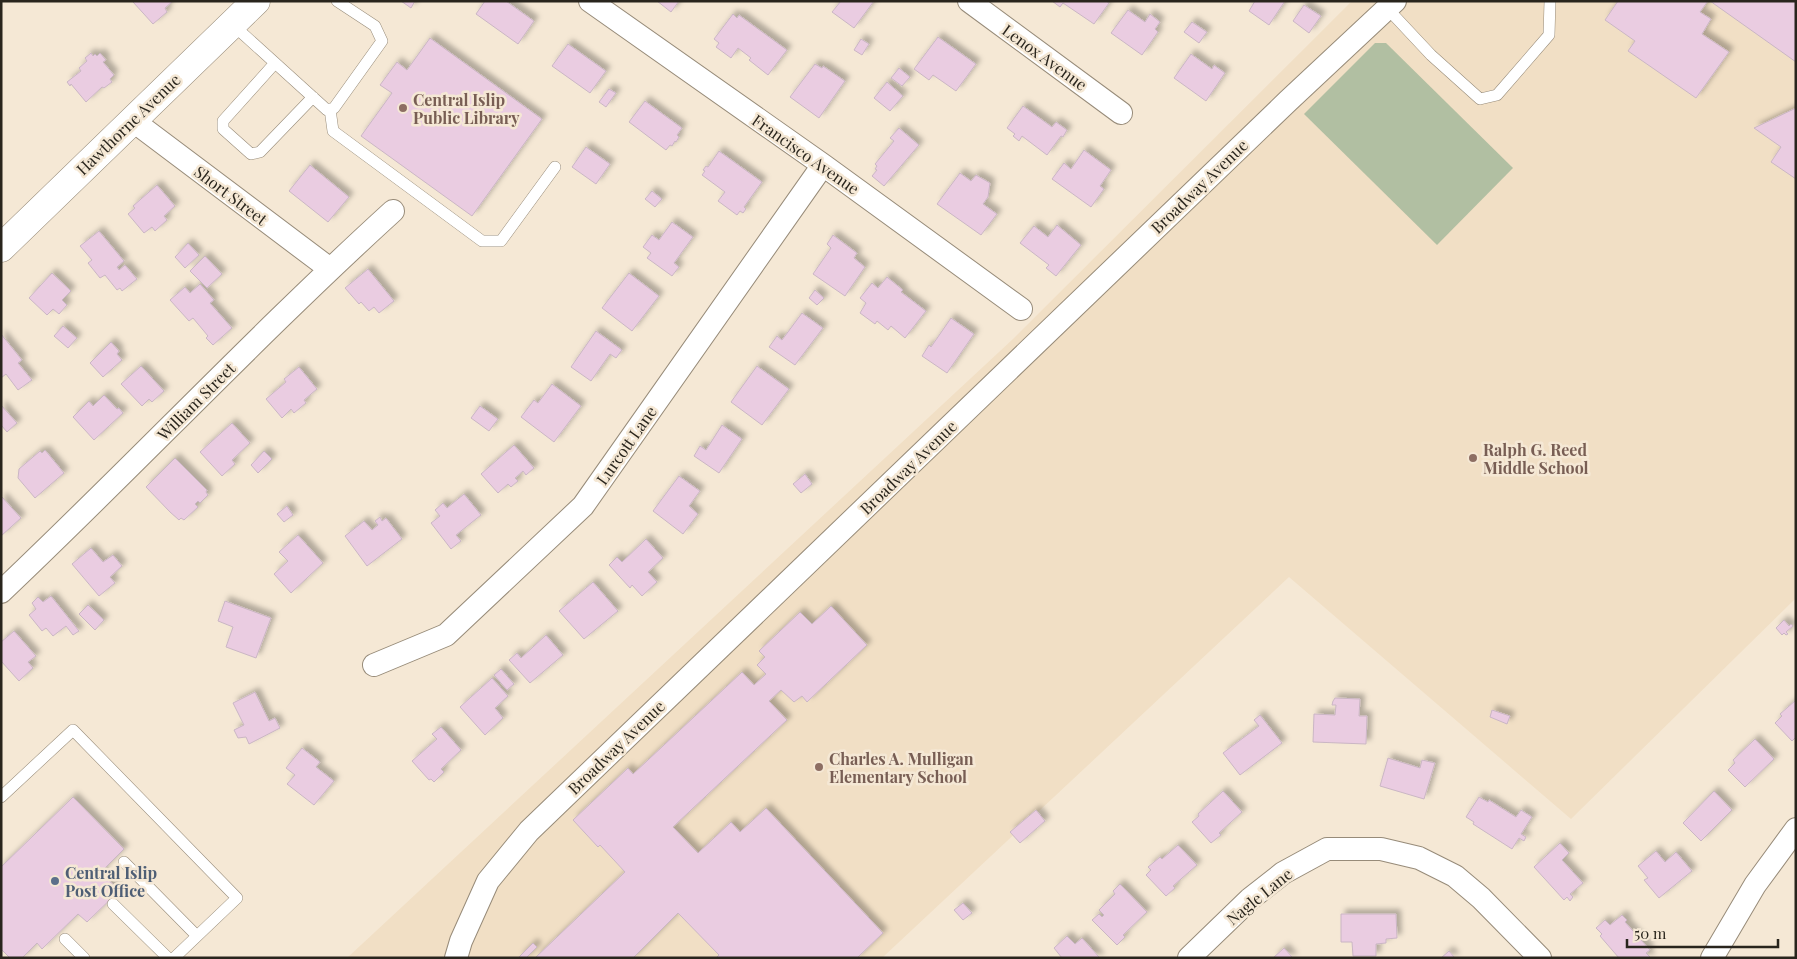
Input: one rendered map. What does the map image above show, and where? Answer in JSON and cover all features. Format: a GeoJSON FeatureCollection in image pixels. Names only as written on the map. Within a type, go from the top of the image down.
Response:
{"type":"FeatureCollection","features":[{"type":"Feature","properties":{"kind":"street","name":"Hawthorne Avenue"},"geometry":{"type":"LineString","coordinates":[[1,248],[256,1]]}},
{"type":"Feature","properties":{"kind":"street","name":"Francisco Avenue"},"geometry":{"type":"LineString","coordinates":[[590,1],[1021,309]]}},
{"type":"Feature","properties":{"kind":"street","name":"Lenox Avenue"},"geometry":{"type":"LineString","coordinates":[[969,1],[1121,113]]}},
{"type":"Feature","properties":{"kind":"street","name":"Broadway Avenue"},"geometry":{"type":"LineString","coordinates":[[456,958],[461,941],[488,880],[529,831],[1281,108],[1391,5]]}},
{"type":"Feature","properties":{"kind":"street","name":"Short Street"},"geometry":{"type":"LineString","coordinates":[[132,120],[330,269]]}},
{"type":"Feature","properties":{"kind":"street","name":"Lurcott Lane"},"geometry":{"type":"LineString","coordinates":[[374,665],[446,636],[583,506],[823,166]]}},
{"type":"Feature","properties":{"kind":"street","name":"William Street"},"geometry":{"type":"LineString","coordinates":[[1,592],[330,269],[393,212]]}},
{"type":"Feature","properties":{"kind":"street"},"geometry":{"type":"LineString","coordinates":[[1712,958],[1755,885],[1796,829]]}},
{"type":"Feature","properties":{"kind":"street","name":"Nagle Lane"},"geometry":{"type":"LineString","coordinates":[[1189,958],[1250,899],[1283,872],[1327,850],[1381,848],[1419,858],[1455,876],[1481,898],[1540,958]]}},
{"type":"Feature","properties":{"kind":"lane"},"geometry":{"type":"LineString","coordinates":[[232,24],[327,110],[334,108],[382,41],[375,26],[336,1]]}},
{"type":"Feature","properties":{"kind":"lane"},"geometry":{"type":"LineString","coordinates":[[1391,5],[1430,55],[1480,99],[1497,95],[1549,35],[1550,1]]}},
{"type":"Feature","properties":{"kind":"lane"},"geometry":{"type":"LineString","coordinates":[[275,63],[223,121],[224,128],[251,154],[260,152],[313,97]]}},
{"type":"Feature","properties":{"kind":"lane"},"geometry":{"type":"LineString","coordinates":[[330,109],[333,131],[482,242],[500,241],[555,167]]}},
{"type":"Feature","properties":{"kind":"lane"},"geometry":{"type":"LineString","coordinates":[[1,797],[73,730],[237,898],[174,958]]}},
{"type":"Feature","properties":{"kind":"lane"},"geometry":{"type":"LineString","coordinates":[[124,862],[197,936]]}},
{"type":"Feature","properties":{"kind":"lane"},"geometry":{"type":"LineString","coordinates":[[114,904],[168,958]]}},
{"type":"Feature","properties":{"kind":"lane"},"geometry":{"type":"LineString","coordinates":[[65,939],[84,958]]}},
{"type":"Feature","properties":{"kind":"shaded area","name":"Ralph G. Reed Middle School"},"geometry":{"type":"Polygon","coordinates":[[[1352,1],[1796,1],[1796,598],[1571,819],[1289,577],[882,958],[347,958],[1013,339],[1352,1]]]}},
{"type":"Feature","properties":{"kind":"green space"},"geometry":{"type":"Polygon","coordinates":[[[1375,43],[1386,43],[1513,168],[1437,245],[1304,114],[1375,43]]]}},
{"type":"Feature","properties":{"kind":"building"},"geometry":{"type":"Polygon","coordinates":[[[173,1],[165,8],[167,12],[153,24],[133,2],[173,1]]]}},
{"type":"Feature","properties":{"kind":"building"},"geometry":{"type":"Polygon","coordinates":[[[401,1],[415,1],[411,8],[401,1]]]}},
{"type":"Feature","properties":{"kind":"building"},"geometry":{"type":"Polygon","coordinates":[[[485,1],[506,1],[534,21],[518,44],[476,14],[485,1]]]}},
{"type":"Feature","properties":{"kind":"building"},"geometry":{"type":"Polygon","coordinates":[[[657,1],[679,1],[671,12],[657,1]]]}},
{"type":"Feature","properties":{"kind":"building"},"geometry":{"type":"Polygon","coordinates":[[[841,1],[874,1],[854,28],[832,12],[841,1]]]}},
{"type":"Feature","properties":{"kind":"building"},"geometry":{"type":"Polygon","coordinates":[[[1052,1],[1106,1],[1109,3],[1094,24],[1063,3],[1060,7],[1052,1]]]}},
{"type":"Feature","properties":{"kind":"building"},"geometry":{"type":"Polygon","coordinates":[[[1255,1],[1285,1],[1269,25],[1249,11],[1255,1]]]}},
{"type":"Feature","properties":{"kind":"building"},"geometry":{"type":"Polygon","coordinates":[[[1618,1],[1708,1],[1700,12],[1711,19],[1702,34],[1729,52],[1696,98],[1628,51],[1635,41],[1605,20],[1618,1]]]}},
{"type":"Feature","properties":{"kind":"building"},"geometry":{"type":"Polygon","coordinates":[[[1710,1],[1796,1],[1796,62],[1710,1]]]}},
{"type":"Feature","properties":{"kind":"building"},"geometry":{"type":"Polygon","coordinates":[[[1304,5],[1321,16],[1309,33],[1293,21],[1304,5]]]}},
{"type":"Feature","properties":{"kind":"building"},"geometry":{"type":"Polygon","coordinates":[[[1128,10],[1145,22],[1150,14],[1160,22],[1155,29],[1158,32],[1142,55],[1111,33],[1128,10]]]}},
{"type":"Feature","properties":{"kind":"building"},"geometry":{"type":"Polygon","coordinates":[[[733,14],[737,18],[739,15],[787,50],[768,75],[749,60],[751,58],[738,48],[731,58],[716,47],[719,43],[714,39],[733,14]]]}},
{"type":"Feature","properties":{"kind":"building"},"geometry":{"type":"Polygon","coordinates":[[[1192,22],[1207,32],[1199,43],[1184,32],[1192,22]]]}},
{"type":"Feature","properties":{"kind":"building"},"geometry":{"type":"Polygon","coordinates":[[[938,37],[976,64],[956,91],[933,75],[929,80],[914,69],[938,37]]]}},
{"type":"Feature","properties":{"kind":"building"},"geometry":{"type":"Polygon","coordinates":[[[430,38],[542,119],[472,216],[361,136],[392,93],[380,85],[397,62],[407,70],[430,38]]]}},
{"type":"Feature","properties":{"kind":"building"},"geometry":{"type":"Polygon","coordinates":[[[861,39],[869,44],[862,55],[854,50],[861,39]]]}},
{"type":"Feature","properties":{"kind":"building"},"geometry":{"type":"Polygon","coordinates":[[[568,44],[606,71],[590,93],[552,66],[568,44]]]}},
{"type":"Feature","properties":{"kind":"building"},"geometry":{"type":"Polygon","coordinates":[[[91,53],[93,56],[95,54],[97,56],[100,53],[106,60],[103,62],[114,75],[110,79],[112,82],[104,88],[102,87],[86,102],[71,84],[70,86],[67,82],[81,71],[79,68],[87,61],[85,58],[91,53]]]}},
{"type":"Feature","properties":{"kind":"building"},"geometry":{"type":"Polygon","coordinates":[[[1191,54],[1212,69],[1214,65],[1225,73],[1206,101],[1174,78],[1191,54]]]}},
{"type":"Feature","properties":{"kind":"building"},"geometry":{"type":"Polygon","coordinates":[[[815,64],[822,68],[823,66],[845,81],[819,118],[790,97],[815,64]]]}},
{"type":"Feature","properties":{"kind":"building"},"geometry":{"type":"Polygon","coordinates":[[[899,68],[910,77],[902,86],[891,78],[899,68]]]}},
{"type":"Feature","properties":{"kind":"building"},"geometry":{"type":"Polygon","coordinates":[[[887,82],[903,96],[890,111],[874,98],[887,82]]]}},
{"type":"Feature","properties":{"kind":"building"},"geometry":{"type":"Polygon","coordinates":[[[609,89],[616,93],[606,107],[599,102],[609,89]]]}},
{"type":"Feature","properties":{"kind":"building"},"geometry":{"type":"Polygon","coordinates":[[[645,101],[682,128],[677,135],[679,137],[676,142],[666,150],[629,122],[645,101]]]}},
{"type":"Feature","properties":{"kind":"building"},"geometry":{"type":"Polygon","coordinates":[[[1023,106],[1052,127],[1056,122],[1067,130],[1047,155],[1022,136],[1019,141],[1013,136],[1015,134],[1007,128],[1023,106]]]}},
{"type":"Feature","properties":{"kind":"building"},"geometry":{"type":"Polygon","coordinates":[[[1796,108],[1796,179],[1771,162],[1781,147],[1754,128],[1796,108]]]}},
{"type":"Feature","properties":{"kind":"building"},"geometry":{"type":"Polygon","coordinates":[[[899,128],[919,145],[884,186],[872,176],[877,170],[875,169],[877,166],[875,164],[894,141],[890,138],[899,128]]]}},
{"type":"Feature","properties":{"kind":"building"},"geometry":{"type":"Polygon","coordinates":[[[586,147],[610,164],[596,184],[572,167],[586,147]]]}},
{"type":"Feature","properties":{"kind":"building"},"geometry":{"type":"Polygon","coordinates":[[[1084,150],[1111,170],[1100,186],[1104,189],[1091,207],[1052,179],[1064,163],[1071,169],[1084,150]]]}},
{"type":"Feature","properties":{"kind":"building"},"geometry":{"type":"Polygon","coordinates":[[[719,151],[762,182],[744,207],[746,209],[743,213],[740,211],[737,215],[718,201],[725,192],[702,175],[705,171],[703,170],[706,166],[708,167],[719,151]]]}},
{"type":"Feature","properties":{"kind":"building"},"geometry":{"type":"Polygon","coordinates":[[[310,165],[349,197],[328,222],[289,191],[310,165]]]}},
{"type":"Feature","properties":{"kind":"building"},"geometry":{"type":"Polygon","coordinates":[[[960,173],[971,181],[976,175],[990,183],[988,197],[983,204],[997,214],[981,235],[937,204],[960,173]]]}},
{"type":"Feature","properties":{"kind":"building"},"geometry":{"type":"Polygon","coordinates":[[[157,185],[175,206],[164,216],[167,220],[155,231],[152,227],[144,233],[128,214],[135,208],[133,206],[157,185]]]}},
{"type":"Feature","properties":{"kind":"building"},"geometry":{"type":"Polygon","coordinates":[[[652,191],[662,199],[655,207],[645,199],[652,191]]]}},
{"type":"Feature","properties":{"kind":"building"},"geometry":{"type":"Polygon","coordinates":[[[672,222],[693,237],[674,263],[679,267],[672,276],[647,258],[651,253],[643,247],[652,235],[659,240],[672,222]]]}},
{"type":"Feature","properties":{"kind":"building"},"geometry":{"type":"Polygon","coordinates":[[[1057,225],[1081,245],[1056,276],[1046,268],[1049,265],[1020,243],[1034,226],[1048,237],[1057,225]]]}},
{"type":"Feature","properties":{"kind":"building"},"geometry":{"type":"Polygon","coordinates":[[[99,231],[124,261],[117,267],[119,270],[125,265],[137,279],[122,291],[120,288],[117,290],[105,275],[100,278],[88,263],[92,260],[80,246],[99,231]]]}},
{"type":"Feature","properties":{"kind":"building"},"geometry":{"type":"Polygon","coordinates":[[[833,235],[857,253],[854,258],[865,267],[845,296],[813,274],[831,248],[827,244],[833,235]]]}},
{"type":"Feature","properties":{"kind":"building"},"geometry":{"type":"Polygon","coordinates":[[[188,243],[199,255],[185,268],[175,257],[188,243]]]}},
{"type":"Feature","properties":{"kind":"building"},"geometry":{"type":"Polygon","coordinates":[[[205,256],[222,274],[207,288],[190,271],[205,256]]]}},
{"type":"Feature","properties":{"kind":"building"},"geometry":{"type":"Polygon","coordinates":[[[368,269],[394,301],[379,313],[374,307],[369,311],[361,302],[359,304],[345,288],[368,269]]]}},
{"type":"Feature","properties":{"kind":"building"},"geometry":{"type":"Polygon","coordinates":[[[52,273],[71,291],[62,300],[67,305],[59,314],[53,309],[47,315],[29,298],[52,273]]]}},
{"type":"Feature","properties":{"kind":"building"},"geometry":{"type":"Polygon","coordinates":[[[629,273],[659,296],[632,331],[602,308],[629,273]]]}},
{"type":"Feature","properties":{"kind":"building"},"geometry":{"type":"Polygon","coordinates":[[[887,277],[903,290],[901,292],[926,311],[905,338],[891,326],[888,330],[877,321],[875,324],[860,313],[866,303],[860,298],[872,283],[878,288],[887,277]]]}},
{"type":"Feature","properties":{"kind":"building"},"geometry":{"type":"Polygon","coordinates":[[[200,284],[214,300],[210,303],[232,328],[213,345],[193,318],[189,321],[170,300],[185,287],[190,293],[200,284]]]}},
{"type":"Feature","properties":{"kind":"building"},"geometry":{"type":"Polygon","coordinates":[[[815,290],[824,298],[817,305],[809,298],[815,290]]]}},
{"type":"Feature","properties":{"kind":"building"},"geometry":{"type":"Polygon","coordinates":[[[802,313],[823,328],[795,365],[769,347],[777,336],[782,340],[802,313]]]}},
{"type":"Feature","properties":{"kind":"building"},"geometry":{"type":"Polygon","coordinates":[[[951,318],[974,334],[947,373],[922,356],[929,345],[931,347],[951,318]]]}},
{"type":"Feature","properties":{"kind":"building"},"geometry":{"type":"Polygon","coordinates":[[[63,326],[77,338],[68,348],[54,336],[63,326]]]}},
{"type":"Feature","properties":{"kind":"building"},"geometry":{"type":"Polygon","coordinates":[[[596,331],[622,350],[616,358],[610,354],[591,381],[571,367],[596,331]]]}},
{"type":"Feature","properties":{"kind":"building"},"geometry":{"type":"Polygon","coordinates":[[[1,334],[22,360],[18,363],[32,380],[18,390],[6,374],[1,378],[1,334]]]}},
{"type":"Feature","properties":{"kind":"building"},"geometry":{"type":"Polygon","coordinates":[[[111,342],[119,351],[117,354],[122,360],[103,377],[90,363],[111,342]]]}},
{"type":"Feature","properties":{"kind":"building"},"geometry":{"type":"Polygon","coordinates":[[[141,366],[164,391],[152,402],[149,399],[142,406],[121,384],[141,366]]]}},
{"type":"Feature","properties":{"kind":"building"},"geometry":{"type":"Polygon","coordinates":[[[757,366],[789,389],[762,425],[731,402],[757,366]]]}},
{"type":"Feature","properties":{"kind":"building"},"geometry":{"type":"Polygon","coordinates":[[[299,367],[317,389],[304,400],[306,403],[294,413],[291,409],[282,418],[266,399],[286,382],[284,379],[299,367]]]}},
{"type":"Feature","properties":{"kind":"building"},"geometry":{"type":"Polygon","coordinates":[[[552,384],[581,406],[554,442],[521,417],[534,400],[538,403],[552,384]]]}},
{"type":"Feature","properties":{"kind":"building"},"geometry":{"type":"Polygon","coordinates":[[[104,395],[123,413],[94,440],[73,417],[89,401],[93,406],[104,395]]]}},
{"type":"Feature","properties":{"kind":"building"},"geometry":{"type":"Polygon","coordinates":[[[1,405],[17,423],[7,432],[1,425],[1,405]]]}},
{"type":"Feature","properties":{"kind":"building"},"geometry":{"type":"Polygon","coordinates":[[[480,406],[498,419],[489,431],[471,418],[480,406]]]}},
{"type":"Feature","properties":{"kind":"building"},"geometry":{"type":"Polygon","coordinates":[[[232,423],[250,443],[232,460],[235,464],[222,476],[200,452],[232,423]]]}},
{"type":"Feature","properties":{"kind":"building"},"geometry":{"type":"Polygon","coordinates":[[[722,425],[742,439],[719,473],[694,456],[700,446],[706,450],[722,425]]]}},
{"type":"Feature","properties":{"kind":"building"},"geometry":{"type":"Polygon","coordinates":[[[514,445],[534,468],[526,475],[523,471],[515,478],[518,481],[511,487],[508,484],[498,493],[481,474],[514,445]]]}},
{"type":"Feature","properties":{"kind":"building"},"geometry":{"type":"Polygon","coordinates":[[[45,450],[64,473],[35,498],[18,478],[19,469],[40,451],[42,453],[45,450]]]}},
{"type":"Feature","properties":{"kind":"building"},"geometry":{"type":"Polygon","coordinates":[[[264,451],[272,459],[258,473],[251,465],[264,451]]]}},
{"type":"Feature","properties":{"kind":"building"},"geometry":{"type":"Polygon","coordinates":[[[175,458],[207,490],[208,495],[200,503],[198,501],[195,504],[198,507],[184,520],[181,518],[179,520],[146,487],[175,458]]]}},
{"type":"Feature","properties":{"kind":"building"},"geometry":{"type":"Polygon","coordinates":[[[805,474],[812,484],[801,493],[793,484],[805,474]]]}},
{"type":"Feature","properties":{"kind":"building"},"geometry":{"type":"Polygon","coordinates":[[[679,476],[700,491],[689,506],[698,514],[683,534],[653,511],[679,476]]]}},
{"type":"Feature","properties":{"kind":"building"},"geometry":{"type":"Polygon","coordinates":[[[464,494],[481,515],[456,535],[461,541],[451,549],[431,523],[440,516],[435,510],[443,503],[447,508],[464,494]]]}},
{"type":"Feature","properties":{"kind":"building"},"geometry":{"type":"Polygon","coordinates":[[[2,497],[21,518],[1,536],[1,499],[2,497]]]}},
{"type":"Feature","properties":{"kind":"building"},"geometry":{"type":"Polygon","coordinates":[[[287,506],[293,515],[284,522],[277,514],[287,506]]]}},
{"type":"Feature","properties":{"kind":"building"},"geometry":{"type":"Polygon","coordinates":[[[380,517],[382,521],[386,518],[402,539],[367,566],[345,536],[364,521],[372,530],[378,525],[375,521],[380,517]]]}},
{"type":"Feature","properties":{"kind":"building"},"geometry":{"type":"Polygon","coordinates":[[[298,535],[323,563],[291,593],[274,574],[288,561],[279,552],[298,535]]]}},
{"type":"Feature","properties":{"kind":"building"},"geometry":{"type":"Polygon","coordinates":[[[646,539],[663,558],[648,572],[657,582],[642,596],[632,585],[630,588],[609,565],[617,557],[622,562],[646,539]]]}},
{"type":"Feature","properties":{"kind":"building"},"geometry":{"type":"Polygon","coordinates":[[[91,548],[103,562],[113,555],[122,566],[110,577],[115,583],[99,596],[72,564],[91,548]]]}},
{"type":"Feature","properties":{"kind":"building"},"geometry":{"type":"Polygon","coordinates":[[[593,582],[618,611],[584,639],[559,611],[593,582]]]}},
{"type":"Feature","properties":{"kind":"building"},"geometry":{"type":"Polygon","coordinates":[[[51,596],[79,631],[73,635],[66,626],[53,636],[46,628],[42,631],[29,615],[36,609],[32,603],[38,597],[43,602],[51,596]]]}},
{"type":"Feature","properties":{"kind":"building"},"geometry":{"type":"Polygon","coordinates":[[[225,601],[271,618],[256,658],[226,647],[233,627],[218,621],[225,601]]]}},
{"type":"Feature","properties":{"kind":"building"},"geometry":{"type":"Polygon","coordinates":[[[88,605],[104,620],[95,630],[79,614],[88,605]]]}},
{"type":"Feature","properties":{"kind":"building"},"geometry":{"type":"Polygon","coordinates":[[[831,606],[867,645],[807,702],[802,696],[794,702],[781,690],[769,701],[787,720],[673,827],[698,853],[731,822],[740,832],[766,808],[883,933],[857,958],[716,958],[719,955],[678,913],[633,958],[535,958],[625,872],[573,820],[628,768],[633,774],[742,672],[754,685],[766,674],[757,665],[765,657],[759,651],[800,612],[812,624],[831,606]]]}},
{"type":"Feature","properties":{"kind":"building"},"geometry":{"type":"Polygon","coordinates":[[[1784,620],[1789,626],[1791,624],[1793,626],[1786,632],[1788,634],[1784,633],[1782,635],[1776,628],[1784,620]]]}},
{"type":"Feature","properties":{"kind":"building"},"geometry":{"type":"Polygon","coordinates":[[[14,631],[36,656],[28,662],[33,668],[19,681],[1,661],[1,642],[14,631]]]}},
{"type":"Feature","properties":{"kind":"building"},"geometry":{"type":"Polygon","coordinates":[[[546,635],[563,655],[530,683],[509,660],[517,653],[521,658],[546,635]]]}},
{"type":"Feature","properties":{"kind":"building"},"geometry":{"type":"Polygon","coordinates":[[[501,669],[514,684],[507,690],[494,675],[501,669]]]}},
{"type":"Feature","properties":{"kind":"building"},"geometry":{"type":"Polygon","coordinates":[[[492,678],[508,696],[495,708],[503,718],[485,735],[460,707],[492,678]]]}},
{"type":"Feature","properties":{"kind":"building"},"geometry":{"type":"Polygon","coordinates":[[[255,692],[269,721],[275,718],[280,728],[249,744],[246,737],[238,738],[234,730],[244,725],[233,703],[255,692]]]}},
{"type":"Feature","properties":{"kind":"building"},"geometry":{"type":"Polygon","coordinates":[[[1335,698],[1360,699],[1359,716],[1367,716],[1366,744],[1313,742],[1314,714],[1335,715],[1336,705],[1332,705],[1335,698]]]}},
{"type":"Feature","properties":{"kind":"building"},"geometry":{"type":"Polygon","coordinates":[[[1796,700],[1796,737],[1792,741],[1775,723],[1782,716],[1780,714],[1796,700]]]}},
{"type":"Feature","properties":{"kind":"building"},"geometry":{"type":"Polygon","coordinates":[[[1492,710],[1510,716],[1507,724],[1490,717],[1492,710]]]}},
{"type":"Feature","properties":{"kind":"building"},"geometry":{"type":"Polygon","coordinates":[[[1260,715],[1282,743],[1240,775],[1223,753],[1259,726],[1254,720],[1260,715]]]}},
{"type":"Feature","properties":{"kind":"building"},"geometry":{"type":"Polygon","coordinates":[[[441,727],[461,750],[441,769],[444,772],[434,782],[431,779],[429,780],[412,761],[437,739],[432,734],[441,727]]]}},
{"type":"Feature","properties":{"kind":"building"},"geometry":{"type":"Polygon","coordinates":[[[1755,739],[1774,759],[1745,787],[1728,770],[1735,763],[1733,760],[1755,739]]]}},
{"type":"Feature","properties":{"kind":"building"},"geometry":{"type":"Polygon","coordinates":[[[302,748],[320,762],[316,767],[334,781],[314,805],[287,784],[295,775],[286,768],[302,748]]]}},
{"type":"Feature","properties":{"kind":"building"},"geometry":{"type":"Polygon","coordinates":[[[1388,758],[1420,768],[1422,760],[1435,763],[1424,799],[1380,786],[1388,758]]]}},
{"type":"Feature","properties":{"kind":"building"},"geometry":{"type":"Polygon","coordinates":[[[1223,791],[1242,812],[1211,843],[1192,822],[1223,791]]]}},
{"type":"Feature","properties":{"kind":"building"},"geometry":{"type":"Polygon","coordinates":[[[1714,791],[1732,810],[1701,841],[1683,823],[1714,791]]]}},
{"type":"Feature","properties":{"kind":"building","name":"Central Islip Post Office"},"geometry":{"type":"Polygon","coordinates":[[[73,797],[124,849],[101,872],[119,891],[87,922],[78,914],[42,949],[37,943],[22,958],[10,958],[1,949],[1,867],[73,797]]]}},
{"type":"Feature","properties":{"kind":"building"},"geometry":{"type":"Polygon","coordinates":[[[1479,797],[1488,802],[1489,800],[1516,817],[1521,810],[1532,817],[1521,834],[1526,837],[1524,841],[1519,838],[1512,849],[1473,824],[1474,822],[1466,817],[1479,797]]]}},
{"type":"Feature","properties":{"kind":"building"},"geometry":{"type":"Polygon","coordinates":[[[1036,810],[1045,821],[1020,843],[1010,832],[1036,810]]]}},
{"type":"Feature","properties":{"kind":"building"},"geometry":{"type":"Polygon","coordinates":[[[1560,843],[1569,853],[1562,860],[1583,883],[1570,894],[1573,897],[1570,901],[1567,897],[1564,900],[1534,867],[1560,843]]]}},
{"type":"Feature","properties":{"kind":"building"},"geometry":{"type":"Polygon","coordinates":[[[1178,845],[1197,865],[1173,886],[1175,888],[1166,896],[1146,875],[1151,870],[1148,867],[1160,857],[1162,859],[1178,845]]]}},
{"type":"Feature","properties":{"kind":"building"},"geometry":{"type":"Polygon","coordinates":[[[1656,851],[1665,862],[1676,852],[1692,871],[1659,898],[1644,880],[1648,878],[1638,866],[1656,851]]]}},
{"type":"Feature","properties":{"kind":"building"},"geometry":{"type":"Polygon","coordinates":[[[1120,884],[1147,912],[1123,935],[1125,937],[1117,945],[1092,920],[1099,914],[1102,917],[1104,915],[1099,910],[1115,894],[1113,891],[1120,884]]]}},
{"type":"Feature","properties":{"kind":"building"},"geometry":{"type":"Polygon","coordinates":[[[963,903],[972,913],[963,920],[954,910],[963,903]]]}},
{"type":"Feature","properties":{"kind":"building"},"geometry":{"type":"Polygon","coordinates":[[[1341,914],[1396,914],[1397,938],[1386,939],[1386,943],[1376,944],[1376,956],[1353,956],[1352,942],[1341,942],[1341,914]]]}},
{"type":"Feature","properties":{"kind":"building"},"geometry":{"type":"Polygon","coordinates":[[[1622,915],[1627,920],[1625,922],[1650,950],[1646,953],[1651,958],[1619,958],[1600,936],[1602,934],[1596,928],[1605,920],[1610,925],[1622,915]]]}},
{"type":"Feature","properties":{"kind":"building"},"geometry":{"type":"Polygon","coordinates":[[[1067,936],[1075,944],[1082,938],[1100,958],[1062,958],[1054,948],[1067,936]]]}},
{"type":"Feature","properties":{"kind":"building"},"geometry":{"type":"Polygon","coordinates":[[[533,943],[537,947],[526,958],[518,958],[533,943]]]}},
{"type":"Feature","properties":{"kind":"building"},"geometry":{"type":"Polygon","coordinates":[[[1284,948],[1293,958],[1273,958],[1284,948]]]}},
{"type":"Feature","properties":{"kind":"building"},"geometry":{"type":"Polygon","coordinates":[[[1449,951],[1455,958],[1441,958],[1449,951]]]}},
{"type":"Feature","properties":{"kind":"place","name":"Central Islip Public Library"},"geometry":{"type":"Point","coordinates":[403,108]}},
{"type":"Feature","properties":{"kind":"place","name":"Ralph G. Reed Middle School"},"geometry":{"type":"Point","coordinates":[1473,458]}},
{"type":"Feature","properties":{"kind":"place","name":"Charles A. Mulligan Elementary School"},"geometry":{"type":"Point","coordinates":[819,767]}},
{"type":"Feature","properties":{"kind":"place","name":"Central Islip Post Office"},"geometry":{"type":"Point","coordinates":[55,881]}}]}
